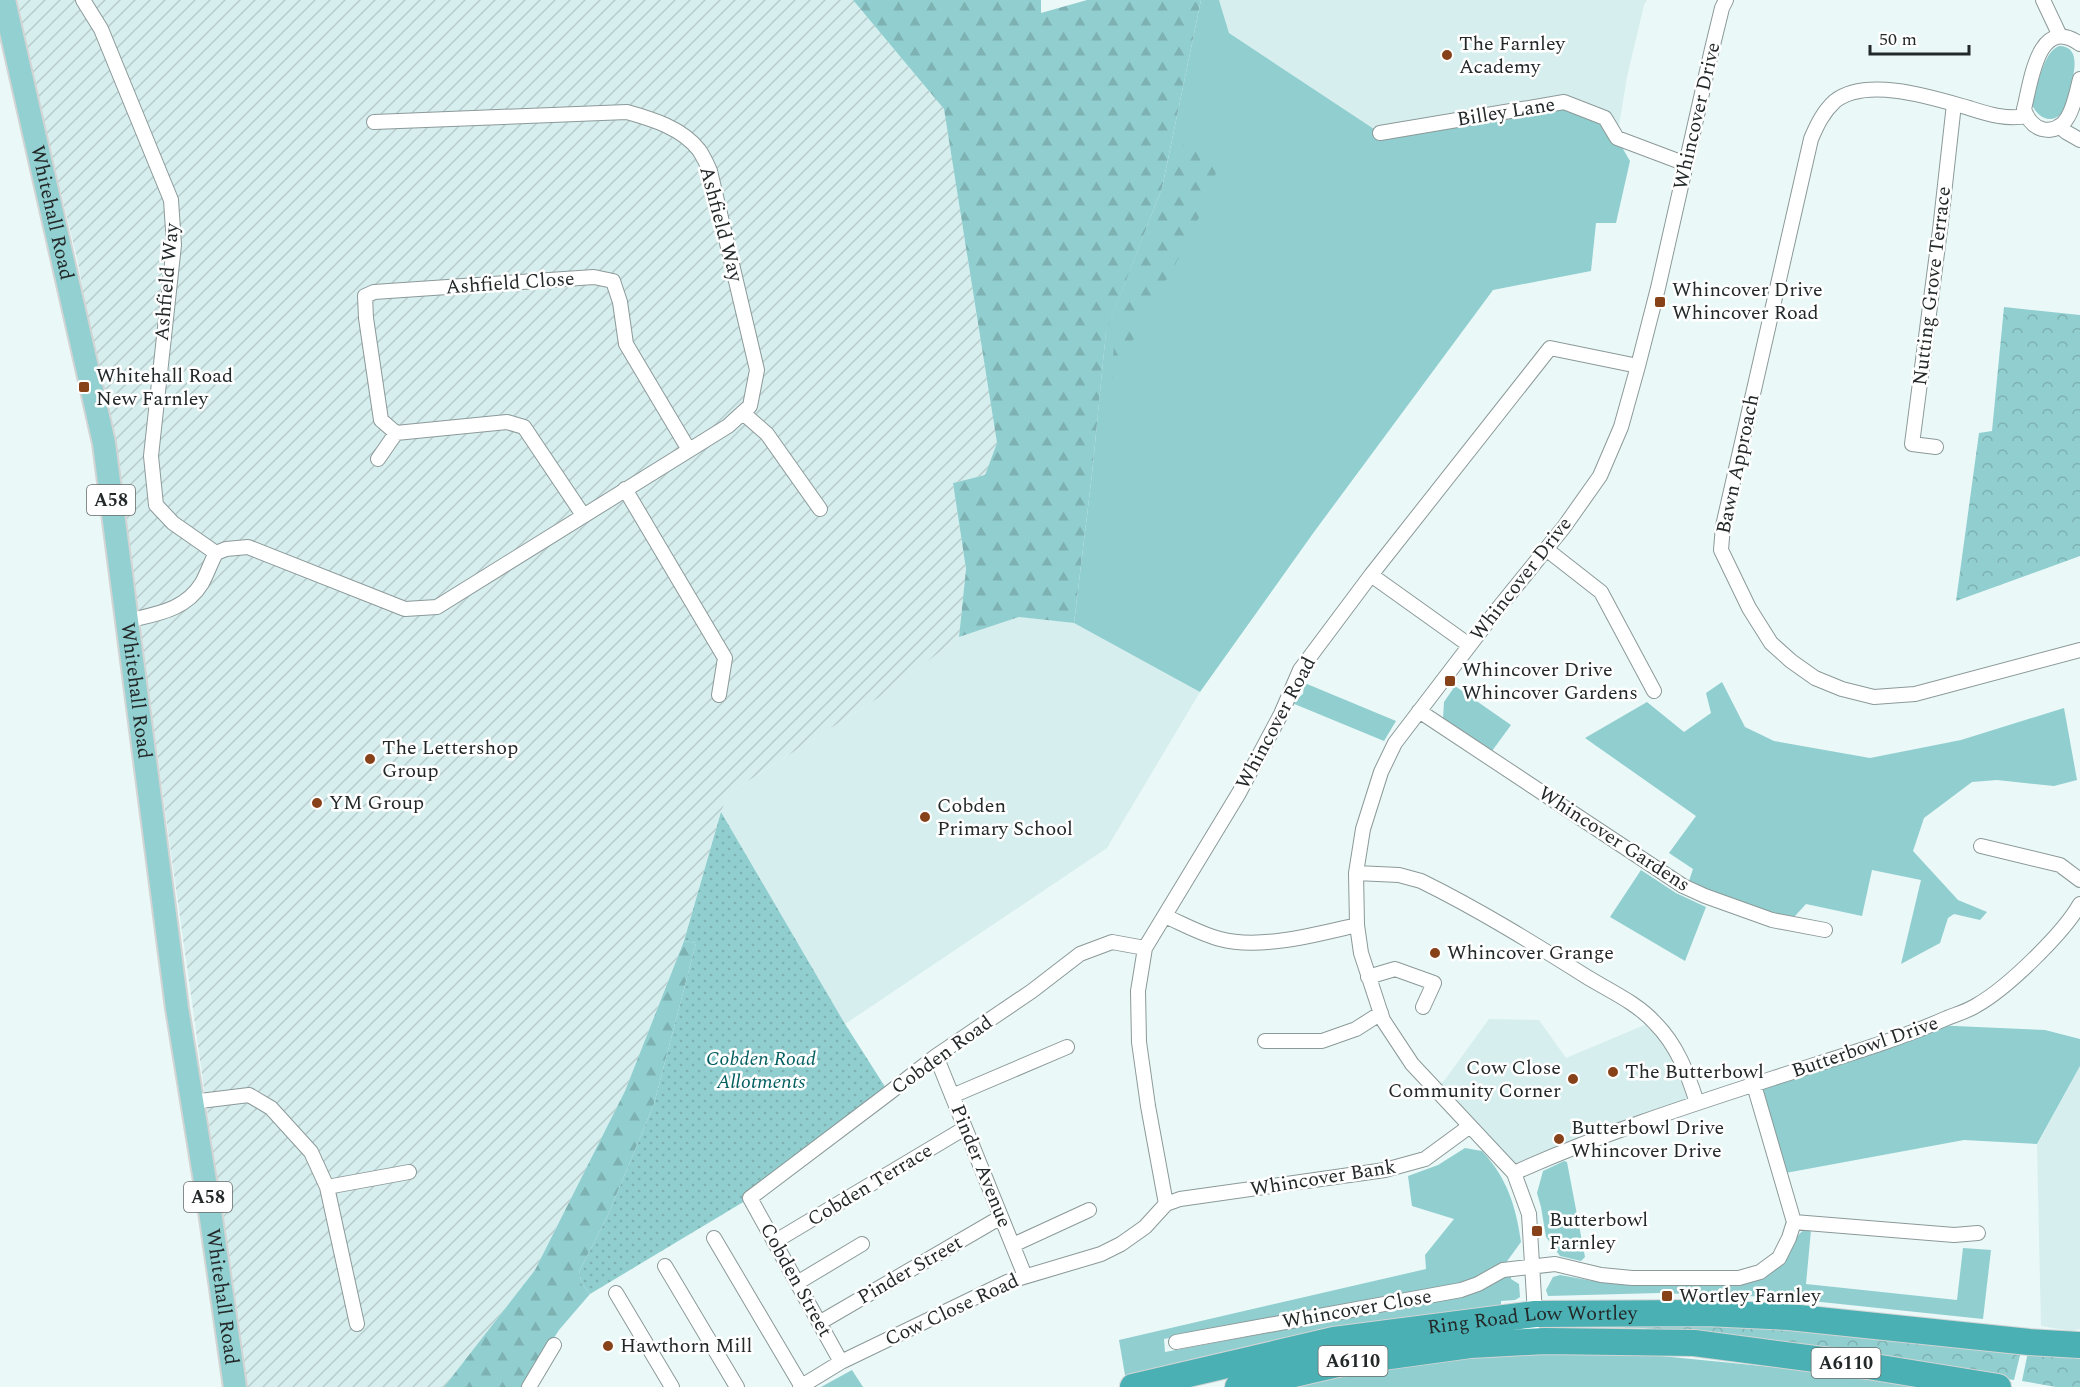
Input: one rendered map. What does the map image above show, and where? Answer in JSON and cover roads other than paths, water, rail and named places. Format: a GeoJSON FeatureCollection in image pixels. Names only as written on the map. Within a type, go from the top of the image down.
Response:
{"type":"FeatureCollection","features":[{"type":"Feature","properties":{"kind":"highway"},"geometry":{"type":"LineString","coordinates":[[1535,1314],[1546,1326],[1570,1341]]}},
{"type":"Feature","properties":{"kind":"highway","name":"Ring Road Low Wortley"},"geometry":{"type":"LineString","coordinates":[[1133,1387],[1334,1340],[1535,1314],[1706,1314],[1789,1317],[2029,1342],[2080,1345]]}},
{"type":"Feature","properties":{"kind":"highway","name":"Ring Road Low Wortley"},"geometry":{"type":"LineString","coordinates":[[1238,1387],[1346,1362],[1470,1345],[1570,1341],[1694,1343],[1868,1366],[1998,1387]]}},
{"type":"Feature","properties":{"kind":"main road","name":"Whitehall Road"},"geometry":{"type":"LineString","coordinates":[[4,0],[104,443],[177,1008],[235,1387]]}},
{"type":"Feature","properties":{"kind":"street","name":"Ashfield Way"},"geometry":{"type":"LineString","coordinates":[[83,0],[101,29],[171,200],[174,245],[151,459],[156,505],[173,523],[216,553]]}},
{"type":"Feature","properties":{"kind":"street","name":"Whincover Drive"},"geometry":{"type":"LineString","coordinates":[[1518,1342],[1528,1336],[1533,1329],[1535,1314],[1529,1214],[1514,1173],[1412,1064],[1383,1020],[1361,953],[1357,925],[1356,873],[1363,829],[1381,771],[1395,743],[1600,476],[1621,426],[1638,366],[1712,49],[1726,0]]}},
{"type":"Feature","properties":{"kind":"street"},"geometry":{"type":"LineString","coordinates":[[2043,0],[2060,36]]}},
{"type":"Feature","properties":{"kind":"street"},"geometry":{"type":"LineString","coordinates":[[2080,44],[2070,37],[2060,36],[2051,38],[2043,46],[2034,69],[2024,109],[2027,116],[2037,127],[2052,130],[2060,126],[2068,119],[2080,79]]}},
{"type":"Feature","properties":{"kind":"street","name":"Bawn Approach"},"geometry":{"type":"LineString","coordinates":[[1954,104],[1895,90],[1863,90],[1837,100],[1821,116],[1811,139],[1734,469],[1723,526],[1721,550],[1749,608],[1771,643],[1815,678],[1842,689],[1874,697],[1915,694],[2080,650]]}},
{"type":"Feature","properties":{"kind":"street","name":"Billey Lane"},"geometry":{"type":"LineString","coordinates":[[1380,133],[1564,102],[1605,118],[1617,138],[1686,164]]}},
{"type":"Feature","properties":{"kind":"street"},"geometry":{"type":"LineString","coordinates":[[1954,104],[1997,116],[2015,118],[2027,116]]}},
{"type":"Feature","properties":{"kind":"street","name":"Nutting Grove Terrace"},"geometry":{"type":"LineString","coordinates":[[1936,447],[1912,444],[1954,104]]}},
{"type":"Feature","properties":{"kind":"street","name":"Ashfield Way"},"geometry":{"type":"LineString","coordinates":[[374,122],[627,112],[653,119],[676,131],[698,149],[710,171],[713,182],[757,370],[750,406],[743,413]]}},
{"type":"Feature","properties":{"kind":"street"},"geometry":{"type":"LineString","coordinates":[[2060,126],[2080,140]]}},
{"type":"Feature","properties":{"kind":"street","name":"Ashfield Close"},"geometry":{"type":"LineString","coordinates":[[396,433],[381,420],[366,318],[365,296],[374,292],[594,277],[613,281],[620,302],[626,344],[689,450]]}},
{"type":"Feature","properties":{"kind":"street","name":"Whincover Road"},"geometry":{"type":"LineString","coordinates":[[1166,1204],[1139,1042],[1138,991],[1145,948],[1239,793],[1281,714],[1300,670],[1371,575],[1550,348],[1638,366]]}},
{"type":"Feature","properties":{"kind":"street"},"geometry":{"type":"LineString","coordinates":[[127,621],[173,609],[189,600],[202,583],[216,553],[226,549],[248,547],[405,609],[437,607],[728,426],[743,413],[767,434],[820,509]]}},
{"type":"Feature","properties":{"kind":"street"},"geometry":{"type":"LineString","coordinates":[[378,459],[396,433],[507,422],[524,427],[583,515]]}},
{"type":"Feature","properties":{"kind":"street"},"geometry":{"type":"LineString","coordinates":[[625,489],[725,658],[719,695]]}},
{"type":"Feature","properties":{"kind":"street"},"geometry":{"type":"LineString","coordinates":[[1546,549],[1601,592],[1654,691]]}},
{"type":"Feature","properties":{"kind":"street"},"geometry":{"type":"LineString","coordinates":[[1371,575],[1469,645]]}},
{"type":"Feature","properties":{"kind":"street","name":"Whincover Gardens"},"geometry":{"type":"LineString","coordinates":[[1419,711],[1683,886],[1772,920],[1825,930]]}},
{"type":"Feature","properties":{"kind":"street"},"geometry":{"type":"LineString","coordinates":[[1981,846],[2060,865],[2080,880]]}},
{"type":"Feature","properties":{"kind":"street"},"geometry":{"type":"LineString","coordinates":[[1356,873],[1399,876],[1421,881],[1635,1006],[1654,1021],[1665,1034],[1682,1061],[1697,1103]]}},
{"type":"Feature","properties":{"kind":"street","name":"Butterbowl Drive"},"geometry":{"type":"LineString","coordinates":[[1514,1173],[1572,1147],[1697,1103],[1883,1043],[1977,1005],[2032,959],[2078,913]]}},
{"type":"Feature","properties":{"kind":"street"},"geometry":{"type":"LineString","coordinates":[[1165,916],[1222,939],[1251,942],[1302,937],[1357,925]]}},
{"type":"Feature","properties":{"kind":"street","name":"Cobden Road"},"geometry":{"type":"LineString","coordinates":[[750,1198],[936,1056],[1080,954],[1112,942],[1145,948]]}},
{"type":"Feature","properties":{"kind":"street"},"geometry":{"type":"LineString","coordinates":[[1368,977],[1395,969],[1434,982],[1423,1007]]}},
{"type":"Feature","properties":{"kind":"street"},"geometry":{"type":"LineString","coordinates":[[1265,1041],[1322,1041],[1356,1029],[1381,1013]]}},
{"type":"Feature","properties":{"kind":"street"},"geometry":{"type":"LineString","coordinates":[[952,1096],[1066,1047]]}},
{"type":"Feature","properties":{"kind":"street","name":"Pinder Avenue"},"geometry":{"type":"LineString","coordinates":[[936,1056],[1025,1276]]}},
{"type":"Feature","properties":{"kind":"street"},"geometry":{"type":"LineString","coordinates":[[1754,1085],[1794,1222],[1954,1235],[1978,1233]]}},
{"type":"Feature","properties":{"kind":"street"},"geometry":{"type":"LineString","coordinates":[[192,1101],[249,1095],[271,1108],[311,1152],[327,1187],[357,1324]]}},
{"type":"Feature","properties":{"kind":"street","name":"Whincover Bank"},"geometry":{"type":"LineString","coordinates":[[1166,1204],[1180,1199],[1395,1168],[1425,1159],[1470,1126]]}},
{"type":"Feature","properties":{"kind":"street","name":"Cobden Terrace"},"geometry":{"type":"LineString","coordinates":[[774,1242],[965,1128]]}},
{"type":"Feature","properties":{"kind":"street"},"geometry":{"type":"LineString","coordinates":[[327,1187],[409,1172]]}},
{"type":"Feature","properties":{"kind":"street","name":"Cobden Street"},"geometry":{"type":"LineString","coordinates":[[750,1198],[841,1362]]}},
{"type":"Feature","properties":{"kind":"street","name":"Cow Close Road"},"geometry":{"type":"LineString","coordinates":[[801,1387],[841,1362],[1007,1282],[1101,1254],[1121,1244],[1145,1227],[1166,1204]]}},
{"type":"Feature","properties":{"kind":"street"},"geometry":{"type":"LineString","coordinates":[[1013,1245],[1089,1210]]}},
{"type":"Feature","properties":{"kind":"street","name":"Pinder Street"},"geometry":{"type":"LineString","coordinates":[[819,1323],[1001,1217]]}},
{"type":"Feature","properties":{"kind":"street","name":"Whincover Close"},"geometry":{"type":"LineString","coordinates":[[1176,1342],[1461,1290],[1478,1284],[1503,1270],[1533,1266],[1555,1264],[1601,1275],[1632,1278],[1739,1278],[1760,1272],[1779,1258],[1790,1238],[1794,1222]]}},
{"type":"Feature","properties":{"kind":"street"},"geometry":{"type":"LineString","coordinates":[[714,1238],[801,1387]]}},
{"type":"Feature","properties":{"kind":"street"},"geometry":{"type":"LineString","coordinates":[[797,1282],[862,1244]]}},
{"type":"Feature","properties":{"kind":"street"},"geometry":{"type":"LineString","coordinates":[[665,1266],[737,1387]]}},
{"type":"Feature","properties":{"kind":"street"},"geometry":{"type":"LineString","coordinates":[[616,1293],[672,1387]]}},
{"type":"Feature","properties":{"kind":"street"},"geometry":{"type":"LineString","coordinates":[[529,1387],[554,1345]]}},
{"type":"Feature","properties":{"kind":"place","name":"The Farnley Academy"},"geometry":{"type":"Point","coordinates":[1447,55]}},
{"type":"Feature","properties":{"kind":"place","name":"Whincover Drive Whincover Road"},"geometry":{"type":"Point","coordinates":[1660,302]}},
{"type":"Feature","properties":{"kind":"place","name":"Whitehall Road New Farnley"},"geometry":{"type":"Point","coordinates":[84,387]}},
{"type":"Feature","properties":{"kind":"place","name":"Whincover Drive Whincover Gardens"},"geometry":{"type":"Point","coordinates":[1450,681]}},
{"type":"Feature","properties":{"kind":"place","name":"The Lettershop Group"},"geometry":{"type":"Point","coordinates":[370,759]}},
{"type":"Feature","properties":{"kind":"place","name":"YM Group"},"geometry":{"type":"Point","coordinates":[317,803]}},
{"type":"Feature","properties":{"kind":"place","name":"Cobden Primary School"},"geometry":{"type":"Point","coordinates":[925,817]}},
{"type":"Feature","properties":{"kind":"place","name":"Whincover Grange"},"geometry":{"type":"Point","coordinates":[1435,953]}},
{"type":"Feature","properties":{"kind":"place","name":"The Butterbowl"},"geometry":{"type":"Point","coordinates":[1613,1072]}},
{"type":"Feature","properties":{"kind":"place","name":"Cow Close Community Corner"},"geometry":{"type":"Point","coordinates":[1573,1079]}},
{"type":"Feature","properties":{"kind":"place","name":"Butterbowl Drive Whincover Drive"},"geometry":{"type":"Point","coordinates":[1559,1139]}},
{"type":"Feature","properties":{"kind":"place","name":"Butterbowl Farnley"},"geometry":{"type":"Point","coordinates":[1537,1231]}},
{"type":"Feature","properties":{"kind":"place","name":"Wortley Farnley"},"geometry":{"type":"Point","coordinates":[1667,1296]}},
{"type":"Feature","properties":{"kind":"place","name":"Hawthorn Mill"},"geometry":{"type":"Point","coordinates":[608,1346]}},
{"type":"Feature","properties":{"kind":"park label","name":"Cobden Road Allotments"},"geometry":{"type":"Point","coordinates":[761,1070]}}]}
